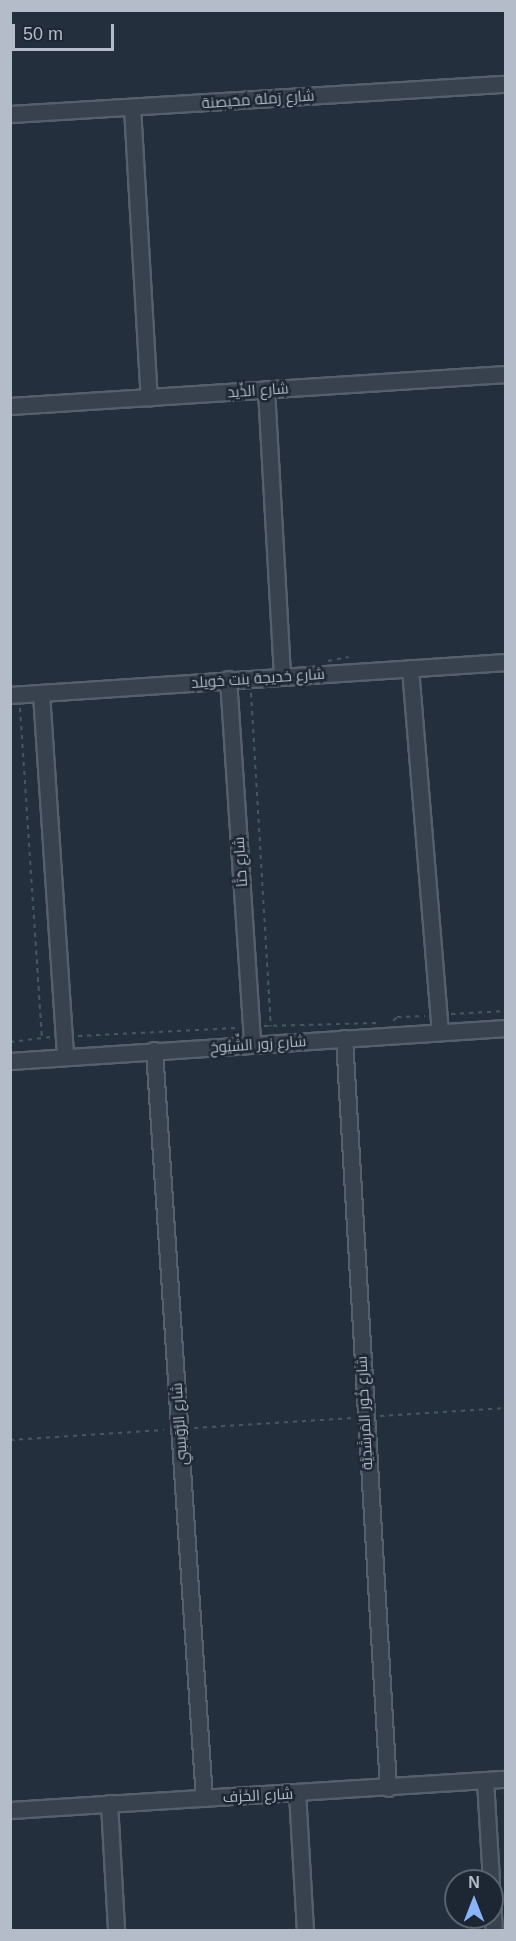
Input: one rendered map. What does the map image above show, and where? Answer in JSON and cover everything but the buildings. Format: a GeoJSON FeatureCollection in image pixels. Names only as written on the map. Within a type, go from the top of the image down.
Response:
{"type":"FeatureCollection","features":[{"type":"Feature","properties":{"kind":"street","name":"شارع رَملة محَيصنة"},"geometry":{"type":"LineString","coordinates":[[10,114],[506,84]]}},
{"type":"Feature","properties":{"kind":"street"},"geometry":{"type":"LineString","coordinates":[[132,107],[149,398]]}},
{"type":"Feature","properties":{"kind":"street","name":"شارع الذِّيد"},"geometry":{"type":"LineString","coordinates":[[10,406],[506,374]]}},
{"type":"Feature","properties":{"kind":"street"},"geometry":{"type":"LineString","coordinates":[[266,389],[282,675]]}},
{"type":"Feature","properties":{"kind":"street","name":"شارع خديجة بنت خويلد"},"geometry":{"type":"LineString","coordinates":[[15,695],[282,675],[506,662]]}},
{"type":"Feature","properties":{"kind":"street"},"geometry":{"type":"LineString","coordinates":[[410,668],[440,1032]]}},
{"type":"Feature","properties":{"kind":"street","name":"شارع حَتَّا"},"geometry":{"type":"LineString","coordinates":[[228,680],[252,1044]]}},
{"type":"Feature","properties":{"kind":"street"},"geometry":{"type":"LineString","coordinates":[[41,693],[65,1056]]}},
{"type":"Feature","properties":{"kind":"street","name":"شارع زور الشِّيُوخ"},"geometry":{"type":"LineString","coordinates":[[10,1061],[506,1028]]}},
{"type":"Feature","properties":{"kind":"street","name":"شارع خُور المَرشَدِيَّة"},"geometry":{"type":"LineString","coordinates":[[344,1038],[364,1417],[388,1788]]}},
{"type":"Feature","properties":{"kind":"street","name":"شارع الرُّوَيسِي"},"geometry":{"type":"LineString","coordinates":[[154,1050],[204,1798]]}},
{"type":"Feature","properties":{"kind":"street","name":"شارع الخَزَف"},"geometry":{"type":"LineString","coordinates":[[10,1810],[506,1779]]}},
{"type":"Feature","properties":{"kind":"street"},"geometry":{"type":"LineString","coordinates":[[485,1780],[490,1869]]}},
{"type":"Feature","properties":{"kind":"street"},"geometry":{"type":"LineString","coordinates":[[297,1792],[305,1930]]}},
{"type":"Feature","properties":{"kind":"street"},"geometry":{"type":"LineString","coordinates":[[109,1803],[116,1930]]}},
{"type":"Feature","properties":{"kind":"path"},"geometry":{"type":"LineString","coordinates":[[250,678],[271,1026]]}},
{"type":"Feature","properties":{"kind":"path"},"geometry":{"type":"LineString","coordinates":[[15,695],[42,1038]]}},
{"type":"Feature","properties":{"kind":"path"},"geometry":{"type":"LineString","coordinates":[[10,1440],[506,1408]]}}]}
